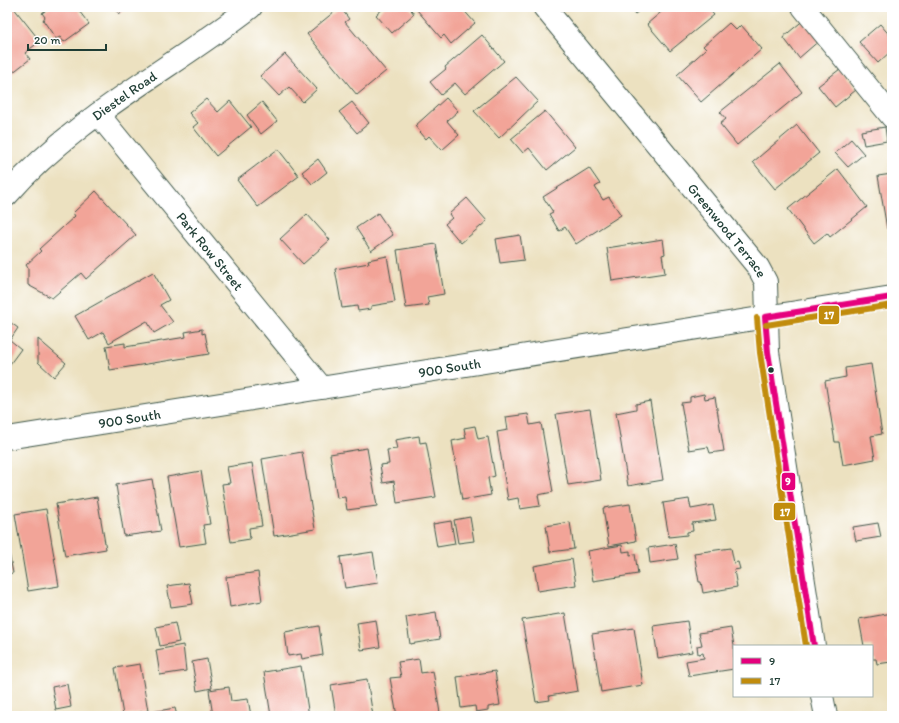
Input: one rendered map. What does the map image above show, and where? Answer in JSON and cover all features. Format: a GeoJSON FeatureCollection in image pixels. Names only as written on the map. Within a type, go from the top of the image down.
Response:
{"type":"FeatureCollection","features":[{"type":"Feature","properties":{"kind":"street","name":"Diestel Road"},"geometry":{"type":"LineString","coordinates":[[7,195],[43,158],[98,114],[212,36],[251,7]]}},
{"type":"Feature","properties":{"kind":"street","name":"Greenwood Terrace"},"geometry":{"type":"LineString","coordinates":[[544,7],[758,267],[766,282],[768,352],[814,645]]}},
{"type":"Feature","properties":{"kind":"street"},"geometry":{"type":"LineString","coordinates":[[803,7],[892,117]]}},
{"type":"Feature","properties":{"kind":"street","name":"Park Row Street"},"geometry":{"type":"LineString","coordinates":[[98,114],[322,388]]}},
{"type":"Feature","properties":{"kind":"street","name":"900 South"},"geometry":{"type":"LineString","coordinates":[[7,438],[892,298]]}},
{"type":"Feature","properties":{"kind":"street"},"geometry":{"type":"LineString","coordinates":[[822,697],[826,716]]}},
{"type":"Feature","properties":{"kind":"building"},"geometry":{"type":"Polygon","coordinates":[[[7,7],[13,7],[40,41],[25,53],[30,59],[7,77],[7,7]]]}},
{"type":"Feature","properties":{"kind":"building"},"geometry":{"type":"Polygon","coordinates":[[[51,7],[76,7],[89,24],[64,42],[60,37],[56,39],[43,20],[45,17],[42,13],[51,7]]]}},
{"type":"Feature","properties":{"kind":"building"},"geometry":{"type":"Polygon","coordinates":[[[114,7],[128,7],[119,14],[114,7]]]}},
{"type":"Feature","properties":{"kind":"building"},"geometry":{"type":"Polygon","coordinates":[[[340,7],[349,19],[345,22],[386,71],[357,95],[307,34],[340,7]]]}},
{"type":"Feature","properties":{"kind":"building"},"geometry":{"type":"Polygon","coordinates":[[[385,7],[409,7],[414,14],[392,33],[376,15],[385,7]]]}},
{"type":"Feature","properties":{"kind":"building"},"geometry":{"type":"Polygon","coordinates":[[[420,7],[461,7],[475,23],[451,44],[444,35],[441,38],[417,10],[420,7]]]}},
{"type":"Feature","properties":{"kind":"building"},"geometry":{"type":"Polygon","coordinates":[[[629,7],[644,7],[635,14],[629,7]]]}},
{"type":"Feature","properties":{"kind":"building"},"geometry":{"type":"Polygon","coordinates":[[[667,7],[707,7],[714,15],[670,51],[647,24],[667,7]]]}},
{"type":"Feature","properties":{"kind":"building"},"geometry":{"type":"Polygon","coordinates":[[[805,19],[821,39],[799,58],[783,37],[805,19]]]}},
{"type":"Feature","properties":{"kind":"building"},"geometry":{"type":"Polygon","coordinates":[[[729,23],[736,30],[741,25],[762,49],[701,102],[677,75],[706,49],[703,46],[729,23]]]}},
{"type":"Feature","properties":{"kind":"building"},"geometry":{"type":"Polygon","coordinates":[[[880,24],[892,38],[892,50],[878,63],[859,42],[880,24]]]}},
{"type":"Feature","properties":{"kind":"building"},"geometry":{"type":"Polygon","coordinates":[[[482,35],[504,61],[465,94],[455,83],[441,95],[430,82],[482,35]]]}},
{"type":"Feature","properties":{"kind":"building"},"geometry":{"type":"Polygon","coordinates":[[[285,54],[317,89],[303,102],[289,87],[279,96],[260,76],[285,54]]]}},
{"type":"Feature","properties":{"kind":"building"},"geometry":{"type":"Polygon","coordinates":[[[780,64],[802,92],[737,145],[720,124],[726,119],[720,112],[780,64]]]}},
{"type":"Feature","properties":{"kind":"building"},"geometry":{"type":"Polygon","coordinates":[[[840,69],[856,90],[835,107],[818,86],[840,69]]]}},
{"type":"Feature","properties":{"kind":"building"},"geometry":{"type":"Polygon","coordinates":[[[516,77],[538,101],[499,138],[474,111],[516,77]]]}},
{"type":"Feature","properties":{"kind":"building"},"geometry":{"type":"Polygon","coordinates":[[[446,98],[458,111],[447,121],[459,135],[442,150],[429,136],[426,139],[415,126],[446,98]]]}},
{"type":"Feature","properties":{"kind":"building"},"geometry":{"type":"Polygon","coordinates":[[[206,99],[218,112],[230,101],[251,127],[216,156],[193,127],[198,123],[189,113],[206,99]]]}},
{"type":"Feature","properties":{"kind":"building"},"geometry":{"type":"Polygon","coordinates":[[[262,102],[277,121],[261,134],[247,115],[262,102]]]}},
{"type":"Feature","properties":{"kind":"building"},"geometry":{"type":"Polygon","coordinates":[[[352,102],[369,123],[357,133],[339,112],[352,102]]]}},
{"type":"Feature","properties":{"kind":"building"},"geometry":{"type":"Polygon","coordinates":[[[545,111],[575,147],[547,170],[529,148],[523,153],[511,139],[545,111]]]}},
{"type":"Feature","properties":{"kind":"building"},"geometry":{"type":"Polygon","coordinates":[[[797,125],[819,153],[775,189],[753,162],[797,125]]]}},
{"type":"Feature","properties":{"kind":"building"},"geometry":{"type":"Polygon","coordinates":[[[885,127],[887,141],[864,145],[861,131],[885,127]]]}},
{"type":"Feature","properties":{"kind":"building"},"geometry":{"type":"Polygon","coordinates":[[[851,139],[864,154],[848,167],[835,153],[851,139]]]}},
{"type":"Feature","properties":{"kind":"building"},"geometry":{"type":"Polygon","coordinates":[[[278,149],[299,176],[258,207],[237,180],[278,149]]]}},
{"type":"Feature","properties":{"kind":"building"},"geometry":{"type":"Polygon","coordinates":[[[318,159],[327,172],[312,184],[302,172],[318,159]]]}},
{"type":"Feature","properties":{"kind":"building"},"geometry":{"type":"Polygon","coordinates":[[[589,168],[600,184],[595,187],[603,200],[609,197],[621,215],[576,244],[565,227],[559,231],[549,214],[553,212],[543,197],[589,168]]]}},
{"type":"Feature","properties":{"kind":"building"},"geometry":{"type":"Polygon","coordinates":[[[838,169],[867,207],[830,237],[827,233],[814,243],[788,209],[838,169]]]}},
{"type":"Feature","properties":{"kind":"building"},"geometry":{"type":"Polygon","coordinates":[[[892,174],[892,229],[887,229],[878,176],[892,174]]]}},
{"type":"Feature","properties":{"kind":"building"},"geometry":{"type":"Polygon","coordinates":[[[96,191],[136,235],[86,279],[81,273],[52,298],[28,285],[28,268],[26,265],[41,251],[39,249],[75,216],[73,213],[96,191]]]}},
{"type":"Feature","properties":{"kind":"building"},"geometry":{"type":"Polygon","coordinates":[[[467,198],[487,221],[461,243],[445,224],[452,218],[449,214],[467,198]]]}},
{"type":"Feature","properties":{"kind":"building"},"geometry":{"type":"Polygon","coordinates":[[[378,213],[393,235],[371,251],[356,228],[378,213]]]}},
{"type":"Feature","properties":{"kind":"building"},"geometry":{"type":"Polygon","coordinates":[[[307,214],[330,240],[303,264],[280,239],[307,214]]]}},
{"type":"Feature","properties":{"kind":"building"},"geometry":{"type":"Polygon","coordinates":[[[520,235],[524,260],[500,263],[496,239],[520,235]]]}},
{"type":"Feature","properties":{"kind":"building"},"geometry":{"type":"Polygon","coordinates":[[[663,239],[665,254],[662,255],[665,273],[612,281],[607,248],[663,239]]]}},
{"type":"Feature","properties":{"kind":"building"},"geometry":{"type":"Polygon","coordinates":[[[436,244],[444,294],[427,297],[429,305],[406,308],[397,250],[436,244]]]}},
{"type":"Feature","properties":{"kind":"building"},"geometry":{"type":"Polygon","coordinates":[[[387,256],[395,302],[371,306],[371,309],[358,311],[357,306],[342,308],[335,269],[369,263],[368,260],[387,256]]]}},
{"type":"Feature","properties":{"kind":"building"},"geometry":{"type":"Polygon","coordinates":[[[153,272],[169,300],[160,305],[173,322],[154,333],[147,321],[109,343],[103,332],[89,340],[75,316],[153,272]]]}},
{"type":"Feature","properties":{"kind":"building"},"geometry":{"type":"Polygon","coordinates":[[[7,320],[18,328],[10,340],[21,349],[7,368],[7,320]]]}},
{"type":"Feature","properties":{"kind":"building"},"geometry":{"type":"Polygon","coordinates":[[[202,329],[202,334],[205,333],[209,354],[110,370],[106,346],[125,343],[125,347],[186,337],[185,332],[202,329]]]}},
{"type":"Feature","properties":{"kind":"building"},"geometry":{"type":"Polygon","coordinates":[[[38,339],[66,363],[54,377],[38,362],[38,339]]]}},
{"type":"Feature","properties":{"kind":"building"},"geometry":{"type":"Polygon","coordinates":[[[871,364],[882,434],[871,436],[875,459],[843,465],[839,442],[835,442],[825,381],[846,377],[845,368],[871,364]]]}},
{"type":"Feature","properties":{"kind":"building"},"geometry":{"type":"Polygon","coordinates":[[[704,394],[705,399],[715,397],[724,451],[710,453],[708,447],[689,450],[681,403],[690,402],[690,397],[704,394]]]}},
{"type":"Feature","properties":{"kind":"building"},"geometry":{"type":"Polygon","coordinates":[[[650,401],[663,480],[628,486],[616,413],[636,409],[636,404],[650,401]]]}},
{"type":"Feature","properties":{"kind":"building"},"geometry":{"type":"Polygon","coordinates":[[[590,409],[601,480],[568,485],[556,414],[590,409]]]}},
{"type":"Feature","properties":{"kind":"building"},"geometry":{"type":"Polygon","coordinates":[[[528,414],[530,425],[541,423],[553,492],[538,495],[540,506],[520,509],[518,498],[508,500],[497,432],[508,430],[506,417],[528,414]]]}},
{"type":"Feature","properties":{"kind":"building"},"geometry":{"type":"Polygon","coordinates":[[[475,426],[478,439],[488,437],[495,476],[488,478],[491,495],[462,500],[452,441],[466,438],[464,428],[475,426]]]}},
{"type":"Feature","properties":{"kind":"building"},"geometry":{"type":"Polygon","coordinates":[[[419,436],[420,443],[426,442],[436,497],[397,503],[394,481],[383,483],[380,465],[389,464],[387,450],[397,449],[395,440],[419,436]]]}},
{"type":"Feature","properties":{"kind":"building"},"geometry":{"type":"Polygon","coordinates":[[[367,448],[377,506],[347,510],[345,497],[337,498],[330,454],[367,448]]]}},
{"type":"Feature","properties":{"kind":"building"},"geometry":{"type":"Polygon","coordinates":[[[302,452],[315,529],[274,536],[262,459],[302,452]]]}},
{"type":"Feature","properties":{"kind":"building"},"geometry":{"type":"Polygon","coordinates":[[[252,463],[262,526],[249,528],[250,539],[231,542],[222,484],[230,483],[227,467],[252,463]]]}},
{"type":"Feature","properties":{"kind":"building"},"geometry":{"type":"Polygon","coordinates":[[[201,471],[210,524],[203,525],[206,543],[179,547],[167,477],[201,471]]]}},
{"type":"Feature","properties":{"kind":"building"},"geometry":{"type":"Polygon","coordinates":[[[152,479],[161,531],[124,536],[116,485],[152,479]]]}},
{"type":"Feature","properties":{"kind":"building"},"geometry":{"type":"Polygon","coordinates":[[[97,497],[106,549],[65,556],[56,504],[97,497]]]}},
{"type":"Feature","properties":{"kind":"building"},"geometry":{"type":"Polygon","coordinates":[[[689,499],[691,509],[713,505],[716,520],[692,523],[693,531],[687,532],[687,535],[669,537],[663,503],[689,499]]]}},
{"type":"Feature","properties":{"kind":"building"},"geometry":{"type":"Polygon","coordinates":[[[630,504],[636,541],[609,546],[603,508],[630,504]]]}},
{"type":"Feature","properties":{"kind":"building"},"geometry":{"type":"Polygon","coordinates":[[[46,509],[59,586],[28,591],[15,514],[46,509]]]}},
{"type":"Feature","properties":{"kind":"building"},"geometry":{"type":"Polygon","coordinates":[[[470,517],[474,541],[458,543],[454,520],[470,517]]]}},
{"type":"Feature","properties":{"kind":"building"},"geometry":{"type":"Polygon","coordinates":[[[451,521],[455,544],[437,547],[433,524],[451,521]]]}},
{"type":"Feature","properties":{"kind":"building"},"geometry":{"type":"Polygon","coordinates":[[[570,522],[574,549],[550,552],[546,526],[570,522]]]}},
{"type":"Feature","properties":{"kind":"building"},"geometry":{"type":"Polygon","coordinates":[[[878,523],[881,537],[856,541],[853,527],[878,523]]]}},
{"type":"Feature","properties":{"kind":"building"},"geometry":{"type":"Polygon","coordinates":[[[7,542],[13,573],[7,574],[7,542]]]}},
{"type":"Feature","properties":{"kind":"building"},"geometry":{"type":"Polygon","coordinates":[[[675,544],[678,559],[650,563],[648,548],[675,544]]]}},
{"type":"Feature","properties":{"kind":"building"},"geometry":{"type":"Polygon","coordinates":[[[622,545],[623,552],[630,551],[630,555],[635,554],[638,574],[593,581],[588,551],[622,545]]]}},
{"type":"Feature","properties":{"kind":"building"},"geometry":{"type":"Polygon","coordinates":[[[731,548],[734,563],[738,562],[740,569],[734,570],[737,587],[703,593],[701,582],[699,582],[694,553],[731,548]]]}},
{"type":"Feature","properties":{"kind":"building"},"geometry":{"type":"Polygon","coordinates":[[[373,552],[378,583],[345,588],[340,557],[373,552]]]}},
{"type":"Feature","properties":{"kind":"building"},"geometry":{"type":"Polygon","coordinates":[[[572,559],[576,585],[538,591],[534,566],[572,559]]]}},
{"type":"Feature","properties":{"kind":"building"},"geometry":{"type":"Polygon","coordinates":[[[258,572],[262,601],[230,607],[226,577],[258,572]]]}},
{"type":"Feature","properties":{"kind":"building"},"geometry":{"type":"Polygon","coordinates":[[[189,583],[193,604],[171,607],[167,586],[189,583]]]}},
{"type":"Feature","properties":{"kind":"building"},"geometry":{"type":"Polygon","coordinates":[[[436,612],[440,639],[410,644],[406,617],[436,612]]]}},
{"type":"Feature","properties":{"kind":"building"},"geometry":{"type":"Polygon","coordinates":[[[565,613],[578,691],[549,696],[550,700],[536,702],[522,620],[565,613]]]}},
{"type":"Feature","properties":{"kind":"building"},"geometry":{"type":"Polygon","coordinates":[[[892,613],[891,662],[877,664],[876,659],[873,659],[873,645],[864,645],[859,619],[892,613]]]}},
{"type":"Feature","properties":{"kind":"building"},"geometry":{"type":"Polygon","coordinates":[[[376,620],[380,647],[361,650],[357,623],[376,620]]]}},
{"type":"Feature","properties":{"kind":"building"},"geometry":{"type":"Polygon","coordinates":[[[687,621],[692,652],[658,658],[653,626],[687,621]]]}},
{"type":"Feature","properties":{"kind":"building"},"geometry":{"type":"Polygon","coordinates":[[[175,623],[179,642],[160,646],[156,627],[175,623]]]}},
{"type":"Feature","properties":{"kind":"building"},"geometry":{"type":"Polygon","coordinates":[[[319,626],[323,655],[302,659],[301,654],[288,656],[285,632],[319,626]]]}},
{"type":"Feature","properties":{"kind":"building"},"geometry":{"type":"Polygon","coordinates":[[[634,628],[643,685],[601,692],[592,634],[634,628]]]}},
{"type":"Feature","properties":{"kind":"building"},"geometry":{"type":"Polygon","coordinates":[[[731,628],[734,645],[733,669],[689,676],[686,661],[704,658],[703,653],[698,654],[697,646],[702,645],[699,633],[731,628]]]}},
{"type":"Feature","properties":{"kind":"building"},"geometry":{"type":"Polygon","coordinates":[[[183,645],[186,671],[160,675],[156,650],[183,645]]]}},
{"type":"Feature","properties":{"kind":"building"},"geometry":{"type":"Polygon","coordinates":[[[207,659],[212,688],[197,691],[192,662],[207,659]]]}},
{"type":"Feature","properties":{"kind":"building"},"geometry":{"type":"Polygon","coordinates":[[[419,659],[421,673],[433,671],[440,713],[423,716],[397,716],[390,678],[401,677],[398,662],[419,659]]]}},
{"type":"Feature","properties":{"kind":"building"},"geometry":{"type":"Polygon","coordinates":[[[140,664],[148,711],[123,715],[115,668],[140,664]]]}},
{"type":"Feature","properties":{"kind":"building"},"geometry":{"type":"Polygon","coordinates":[[[301,666],[309,716],[271,716],[264,672],[301,666]]]}},
{"type":"Feature","properties":{"kind":"building"},"geometry":{"type":"Polygon","coordinates":[[[495,671],[500,705],[488,707],[488,710],[476,712],[475,706],[461,708],[457,677],[495,671]]]}},
{"type":"Feature","properties":{"kind":"building"},"geometry":{"type":"Polygon","coordinates":[[[367,679],[373,716],[336,716],[331,685],[367,679]]]}},
{"type":"Feature","properties":{"kind":"building"},"geometry":{"type":"Polygon","coordinates":[[[67,684],[71,707],[56,710],[52,687],[67,684]]]}},
{"type":"Feature","properties":{"kind":"building"},"geometry":{"type":"Polygon","coordinates":[[[229,687],[231,701],[248,699],[251,716],[213,716],[209,690],[229,687]]]}},
{"type":"Feature","properties":{"kind":"building"},"geometry":{"type":"Polygon","coordinates":[[[175,708],[177,716],[134,716],[134,715],[175,708]]]}},
{"type":"Feature","properties":{"kind":"transit line","name":"9"},"geometry":{"type":"LineString","coordinates":[[765,317],[892,297]]}},
{"type":"Feature","properties":{"kind":"transit line","name":"17"},"geometry":{"type":"LineString","coordinates":[[766,325],[892,305]]}},
{"type":"Feature","properties":{"kind":"transit line","name":"9"},"geometry":{"type":"LineString","coordinates":[[765,317],[768,352],[814,645]]}},
{"type":"Feature","properties":{"kind":"transit line","name":"17"},"geometry":{"type":"LineString","coordinates":[[757,318],[760,353],[806,645]]}}]}
